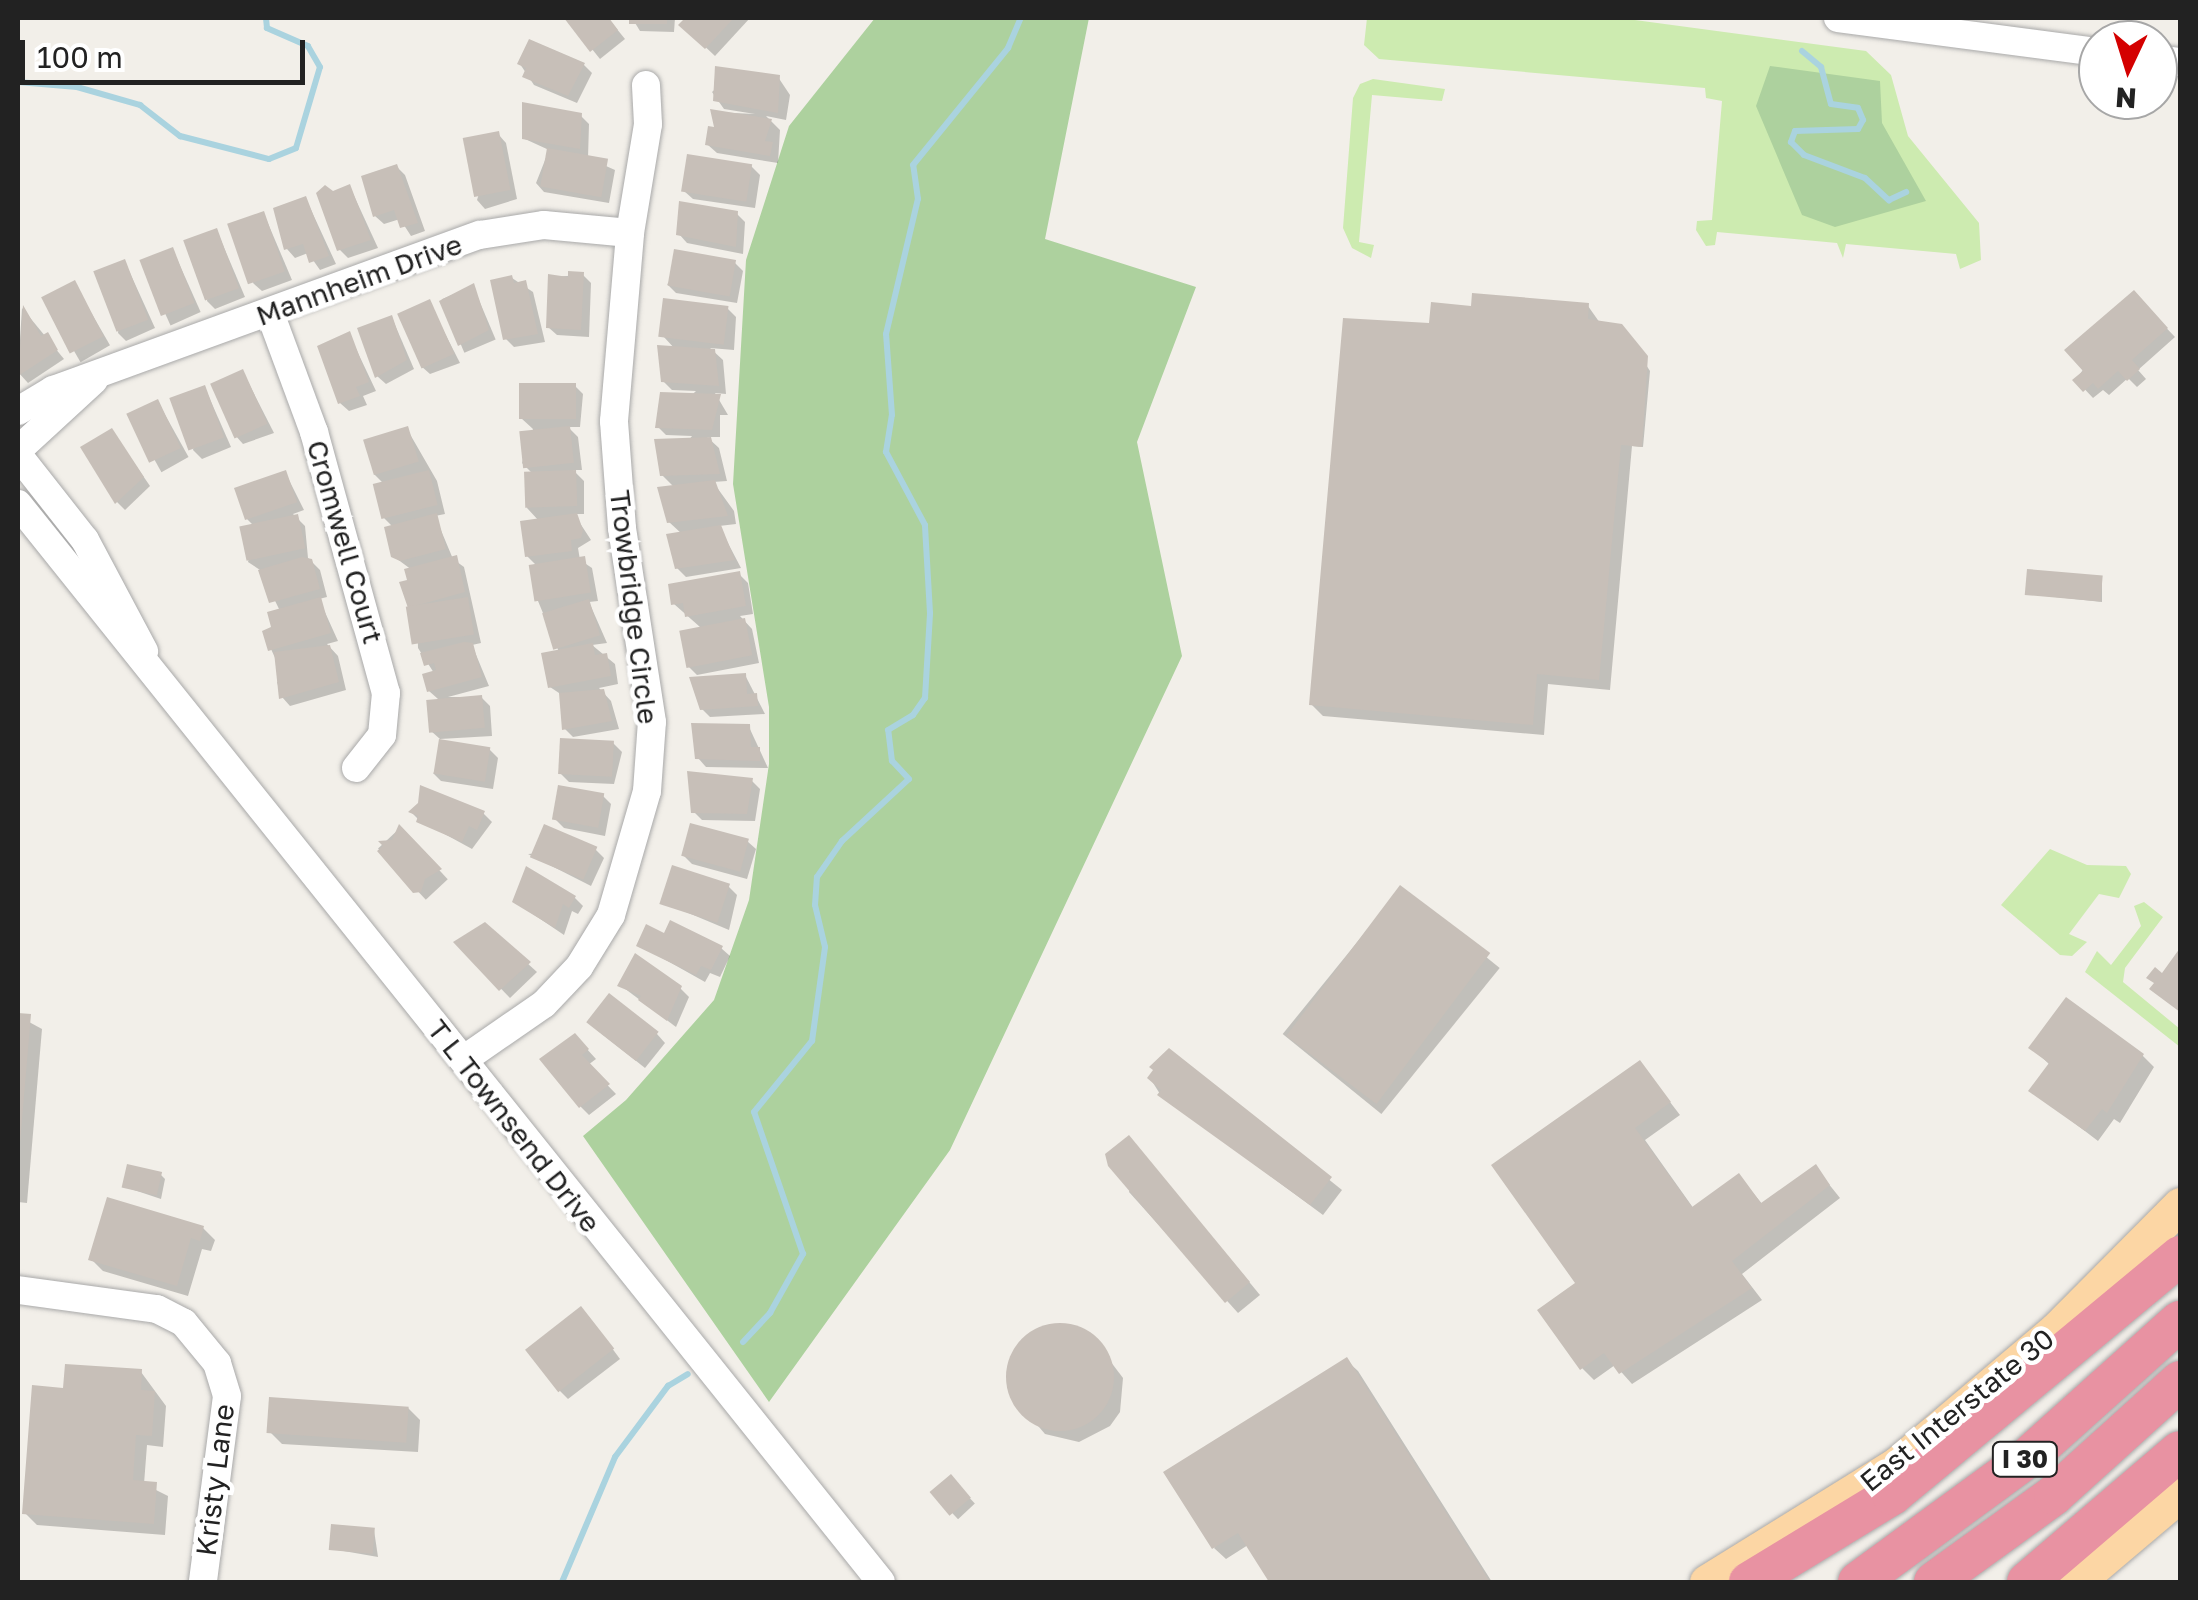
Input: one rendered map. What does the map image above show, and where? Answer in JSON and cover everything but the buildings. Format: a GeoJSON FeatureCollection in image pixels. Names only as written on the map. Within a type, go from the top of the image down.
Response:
{"type":"FeatureCollection","features":[{"type":"Feature","properties":{"kind":"highway"},"geometry":{"type":"LineString","coordinates":[[1749,1582],[1904,1486],[2180,1256]]}},
{"type":"Feature","properties":{"kind":"highway","name":"I 30"},"geometry":{"type":"LineString","coordinates":[[1858,1582],[2026,1458],[2180,1321]]}},
{"type":"Feature","properties":{"kind":"highway","name":"I 30"},"geometry":{"type":"LineString","coordinates":[[1934,1582],[2054,1495],[2180,1381]]}},
{"type":"Feature","properties":{"kind":"highway"},"geometry":{"type":"LineString","coordinates":[[2027,1582],[2180,1451]]}},
{"type":"Feature","properties":{"kind":"main road","name":"East Interstate 30"},"geometry":{"type":"LineString","coordinates":[[1707,1582],[1896,1465],[2044,1342],[2180,1204]]}},
{"type":"Feature","properties":{"kind":"main road"},"geometry":{"type":"LineString","coordinates":[[2076,1582],[2180,1494]]}},
{"type":"Feature","properties":{"kind":"street"},"geometry":{"type":"LineString","coordinates":[[1838,18],[2078,49]]}},
{"type":"Feature","properties":{"kind":"street","name":"Trowbridge Circle"},"geometry":{"type":"LineString","coordinates":[[464,1060],[544,1004],[578,966],[611,915],[647,791],[652,722],[622,528],[614,420],[630,233],[648,124],[646,85]]}},
{"type":"Feature","properties":{"kind":"street","name":"Mannheim Drive"},"geometry":{"type":"LineString","coordinates":[[18,452],[33,412],[96,378],[509,227],[630,233]]}},
{"type":"Feature","properties":{"kind":"street","name":"Cromwell Court"},"geometry":{"type":"LineString","coordinates":[[270,313],[314,432],[386,693],[382,735],[356,768]]}},
{"type":"Feature","properties":{"kind":"street","name":"T L Townsend Drive"},"geometry":{"type":"LineString","coordinates":[[18,452],[84,540],[151,666]]}},
{"type":"Feature","properties":{"kind":"street","name":"T L Townsend Drive"},"geometry":{"type":"LineString","coordinates":[[18,504],[123,640],[151,666],[881,1582]]}},
{"type":"Feature","properties":{"kind":"street","name":"Kristy Lane"},"geometry":{"type":"LineString","coordinates":[[18,1290],[157,1308],[184,1323],[217,1363],[228,1396],[202,1582]]}},
{"type":"Feature","properties":{"kind":"green space"},"geometry":{"type":"Polygon","coordinates":[[[875,18],[1089,18],[1045,239],[1196,287],[1137,442],[1182,656],[950,1150],[769,1402],[583,1136],[626,1100],[714,1000],[749,900],[769,764],[769,707],[733,484],[746,260],[789,126],[875,18]]]}},
{"type":"Feature","properties":{"kind":"green space"},"geometry":{"type":"Polygon","coordinates":[[[1367,18],[1620,18],[1866,51],[1891,75],[1908,136],[1979,223],[1981,260],[1960,269],[1956,254],[1846,244],[1843,258],[1837,243],[1717,232],[1715,245],[1706,246],[1696,230],[1697,221],[1712,220],[1722,101],[1706,98],[1705,88],[1379,59],[1364,45],[1367,18]]]}},
{"type":"Feature","properties":{"kind":"green space"},"geometry":{"type":"Polygon","coordinates":[[[1770,66],[1880,81],[1882,123],[1926,201],[1835,227],[1802,215],[1756,106],[1770,66]]]}},
{"type":"Feature","properties":{"kind":"green space"},"geometry":{"type":"Polygon","coordinates":[[[1373,79],[1445,89],[1442,101],[1372,95],[1359,242],[1374,245],[1371,258],[1352,248],[1343,228],[1353,98],[1360,84],[1373,79]]]}},
{"type":"Feature","properties":{"kind":"green space"},"geometry":{"type":"Polygon","coordinates":[[[2050,849],[2087,865],[2126,866],[2131,874],[2119,898],[2099,894],[2069,934],[2087,942],[2072,956],[2060,955],[2001,905],[2050,849]]]}},
{"type":"Feature","properties":{"kind":"green space"},"geometry":{"type":"Polygon","coordinates":[[[2144,902],[2163,917],[2125,968],[2123,982],[2180,1029],[2180,1047],[2085,972],[2097,951],[2111,965],[2141,926],[2134,906],[2144,902]]]}},
{"type":"Feature","properties":{"kind":"waterway"},"geometry":{"type":"LineString","coordinates":[[18,82],[77,87],[140,105],[180,136],[269,159],[296,148],[320,67],[308,46],[267,28],[266,18]]}},
{"type":"Feature","properties":{"kind":"waterway"},"geometry":{"type":"LineString","coordinates":[[743,1342],[770,1313],[803,1254],[754,1112],[812,1041],[825,947],[815,905],[817,877],[842,841],[909,779],[892,761],[888,730],[913,715],[925,698],[930,613],[925,525],[886,452],[892,415],[886,334],[918,199],[913,165],[1008,48],[1021,18]]}},
{"type":"Feature","properties":{"kind":"waterway"},"geometry":{"type":"LineString","coordinates":[[1802,51],[1821,67],[1831,104],[1858,108],[1863,120],[1858,129],[1795,131],[1791,142],[1804,155],[1865,178],[1889,200],[1906,192]]}},
{"type":"Feature","properties":{"kind":"waterway"},"geometry":{"type":"LineString","coordinates":[[562,1582],[615,1457],[668,1386],[688,1374]]}}]}
